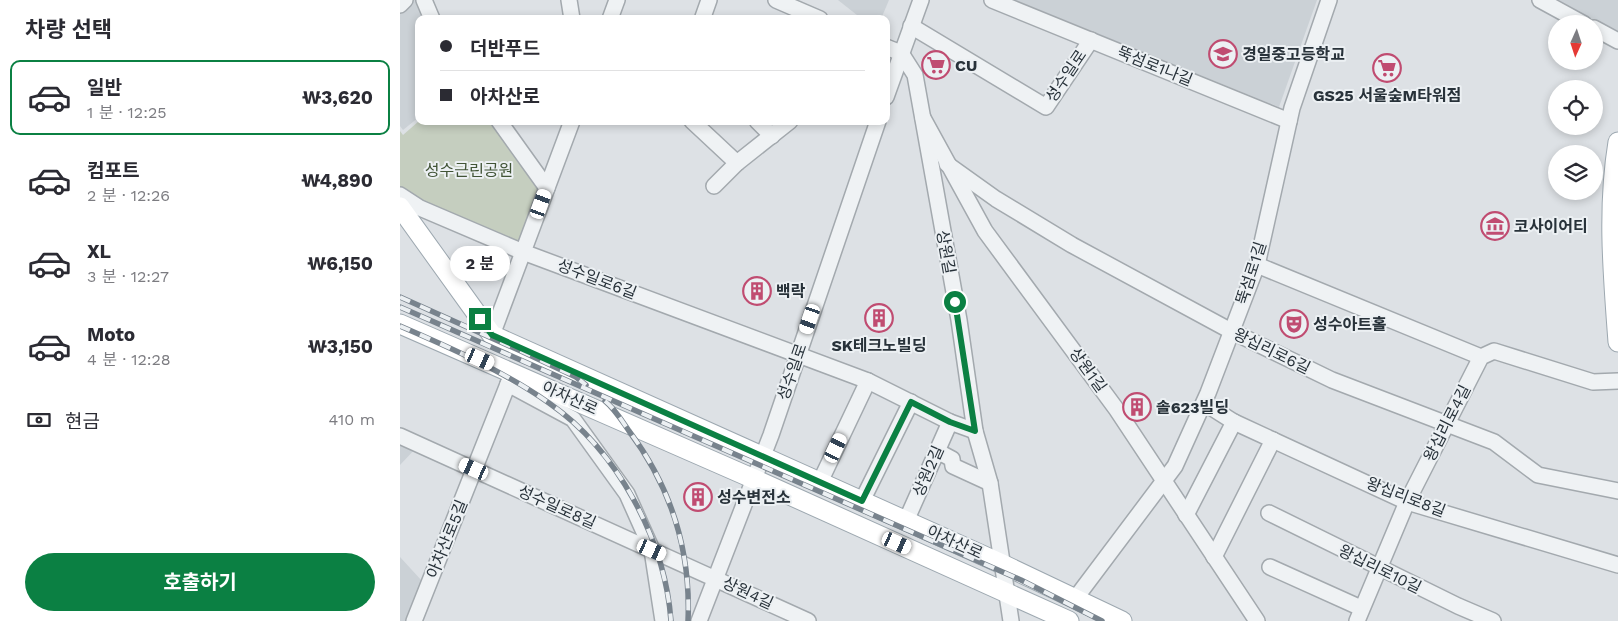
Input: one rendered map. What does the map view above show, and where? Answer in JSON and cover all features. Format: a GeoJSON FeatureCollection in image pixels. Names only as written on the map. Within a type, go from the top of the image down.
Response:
{"type":"FeatureCollection","features":[{"type":"Feature","properties":{"kind":"main road"},"geometry":{"type":"LineString","coordinates":[[1618,142],[1612,181],[1611,239],[1616,283],[1618,342]]}},
{"type":"Feature","properties":{"kind":"main road","name":"아차산로"},"geometry":{"type":"LineString","coordinates":[[400,207],[492,335],[1002,564],[1122,621]]}},
{"type":"Feature","properties":{"kind":"main road","name":"아차산로"},"geometry":{"type":"LineString","coordinates":[[400,324],[510,379],[754,479],[1069,621]]}},
{"type":"Feature","properties":{"kind":"street"},"geometry":{"type":"LineString","coordinates":[[400,5],[405,0]]}},
{"type":"Feature","properties":{"kind":"street"},"geometry":{"type":"LineString","coordinates":[[424,0],[430,15]]}},
{"type":"Feature","properties":{"kind":"street"},"geometry":{"type":"LineString","coordinates":[[569,0],[571,15]]}},
{"type":"Feature","properties":{"kind":"street"},"geometry":{"type":"LineString","coordinates":[[611,15],[617,0]]}},
{"type":"Feature","properties":{"kind":"street"},"geometry":{"type":"LineString","coordinates":[[704,15],[710,0]]}},
{"type":"Feature","properties":{"kind":"street"},"geometry":{"type":"LineString","coordinates":[[776,0],[811,15]]}},
{"type":"Feature","properties":{"kind":"street"},"geometry":{"type":"LineString","coordinates":[[890,85],[921,0]]}},
{"type":"Feature","properties":{"kind":"street","name":"뚝섬로1나길"},"geometry":{"type":"LineString","coordinates":[[992,0],[1289,121]]}},
{"type":"Feature","properties":{"kind":"street","name":"뚝섬로1길"},"geometry":{"type":"LineString","coordinates":[[1075,599],[1175,466],[1204,403],[1257,265],[1289,121],[1329,0]]}},
{"type":"Feature","properties":{"kind":"street"},"geometry":{"type":"LineString","coordinates":[[1540,0],[1568,15]]}},
{"type":"Feature","properties":{"kind":"street","name":"성수일로"},"geometry":{"type":"LineString","coordinates":[[911,26],[1046,107],[1091,40]]}},
{"type":"Feature","properties":{"kind":"street"},"geometry":{"type":"LineString","coordinates":[[1603,33],[1618,41]]}},
{"type":"Feature","properties":{"kind":"street"},"geometry":{"type":"LineString","coordinates":[[890,49],[901,53]]}},
{"type":"Feature","properties":{"kind":"street","name":"상원길"},"geometry":{"type":"LineString","coordinates":[[901,53],[915,75],[975,431],[990,483],[1011,621]]}},
{"type":"Feature","properties":{"kind":"street","name":"상원1길"},"geometry":{"type":"LineString","coordinates":[[923,118],[985,231],[1111,402],[1257,621]]}},
{"type":"Feature","properties":{"kind":"street"},"geometry":{"type":"LineString","coordinates":[[502,125],[547,188]]}},
{"type":"Feature","properties":{"kind":"street"},"geometry":{"type":"LineString","coordinates":[[492,335],[571,125]]}},
{"type":"Feature","properties":{"kind":"street"},"geometry":{"type":"LineString","coordinates":[[696,125],[737,163]]}},
{"type":"Feature","properties":{"kind":"street"},"geometry":{"type":"LineString","coordinates":[[761,125],[772,136]]}},
{"type":"Feature","properties":{"kind":"street"},"geometry":{"type":"LineString","coordinates":[[714,186],[737,163],[785,125]]}},
{"type":"Feature","properties":{"kind":"street","name":"성수일로"},"geometry":{"type":"LineString","coordinates":[[699,621],[762,457],[877,125]]}},
{"type":"Feature","properties":{"kind":"street","name":"왕십리로6길"},"geometry":{"type":"LineString","coordinates":[[947,164],[996,199],[1072,245],[1231,331],[1332,380],[1494,442],[1538,475],[1618,492]]}},
{"type":"Feature","properties":{"kind":"street","name":"성수일로6길"},"geometry":{"type":"LineString","coordinates":[[400,195],[420,208],[523,252],[798,355]]}},
{"type":"Feature","properties":{"kind":"street"},"geometry":{"type":"LineString","coordinates":[[1257,265],[1481,357],[1494,351],[1593,382],[1618,381]]}},
{"type":"Feature","properties":{"kind":"street"},"geometry":{"type":"LineString","coordinates":[[798,355],[868,381],[950,422],[975,431]]}},
{"type":"Feature","properties":{"kind":"street","name":"왕십리로4길"},"geometry":{"type":"LineString","coordinates":[[1359,615],[1407,502],[1481,357]]}},
{"type":"Feature","properties":{"kind":"street","name":"아차산로5길"},"geometry":{"type":"LineString","coordinates":[[414,621],[510,379]]}},
{"type":"Feature","properties":{"kind":"street","name":"아차산로"},"geometry":{"type":"LineString","coordinates":[[510,379],[573,419],[627,494],[652,550]]}},
{"type":"Feature","properties":{"kind":"street"},"geometry":{"type":"LineString","coordinates":[[820,482],[868,381]]}},
{"type":"Feature","properties":{"kind":"street"},"geometry":{"type":"LineString","coordinates":[[862,501],[911,402]]}},
{"type":"Feature","properties":{"kind":"street","name":"왕십리로8길"},"geometry":{"type":"LineString","coordinates":[[1204,403],[1234,422],[1407,502],[1618,565]]}},
{"type":"Feature","properties":{"kind":"street","name":"상원2길"},"geometry":{"type":"LineString","coordinates":[[906,521],[950,422]]}},
{"type":"Feature","properties":{"kind":"street"},"geometry":{"type":"LineString","coordinates":[[1186,515],[1234,422]]}},
{"type":"Feature","properties":{"kind":"street","name":"성수일로8길"},"geometry":{"type":"LineString","coordinates":[[400,436],[715,578]]}},
{"type":"Feature","properties":{"kind":"street"},"geometry":{"type":"LineString","coordinates":[[1214,557],[1273,440]]}},
{"type":"Feature","properties":{"kind":"street"},"geometry":{"type":"LineString","coordinates":[[937,452],[952,459],[953,466],[990,483]]}},
{"type":"Feature","properties":{"kind":"street","name":"왕십리로10길"},"geometry":{"type":"LineString","coordinates":[[1269,513],[1378,568],[1493,621]]}},
{"type":"Feature","properties":{"kind":"street"},"geometry":{"type":"LineString","coordinates":[[652,550],[663,621]]}},
{"type":"Feature","properties":{"kind":"street"},"geometry":{"type":"LineString","coordinates":[[1270,567],[1359,615]]}},
{"type":"Feature","properties":{"kind":"street","name":"상원4길"},"geometry":{"type":"LineString","coordinates":[[715,578],[808,621]]}},
{"type":"Feature","properties":{"kind":"shaded area"},"geometry":{"type":"Polygon","coordinates":[[[411,0],[420,0],[426,15],[415,15],[415,120],[403,130],[400,126],[400,13],[411,0]]]}},
{"type":"Feature","properties":{"kind":"shaded area"},"geometry":{"type":"Polygon","coordinates":[[[838,0],[889,0],[883,15],[857,15],[838,0]]]}},
{"type":"Feature","properties":{"kind":"shaded area","name":"경일중고등학교"},"geometry":{"type":"Polygon","coordinates":[[[1015,0],[1317,0],[1279,107],[1015,0]]]}},
{"type":"Feature","properties":{"kind":"shaded area"},"geometry":{"type":"Polygon","coordinates":[[[1556,0],[1618,0],[1618,33],[1603,26],[1603,15],[1583,15],[1556,0]]]}},
{"type":"Feature","properties":{"kind":"shaded area"},"geometry":{"type":"Polygon","coordinates":[[[400,440],[417,447],[400,465],[400,440]]]}},
{"type":"Feature","properties":{"kind":"shaded area"},"geometry":{"type":"Polygon","coordinates":[[[400,557],[422,581],[405,621],[400,621],[400,557]]]}},
{"type":"Feature","properties":{"kind":"green space","name":"성수근린공원"},"geometry":{"type":"Polygon","coordinates":[[[415,124],[497,125],[541,188],[520,245],[422,203],[400,189],[400,131],[403,135],[415,124]]]}},
{"type":"Feature","properties":{"kind":"railway"},"geometry":{"type":"LineString","coordinates":[[400,297],[576,377],[586,385]]}},
{"type":"Feature","properties":{"kind":"railway"},"geometry":{"type":"LineString","coordinates":[[400,307],[1021,580],[1102,621]]}},
{"type":"Feature","properties":{"kind":"railway"},"geometry":{"type":"LineString","coordinates":[[400,326],[476,361],[514,381],[549,403],[574,422],[596,445],[616,471],[648,528],[667,590],[671,621]]}},
{"type":"Feature","properties":{"kind":"railway"},"geometry":{"type":"LineString","coordinates":[[605,401],[618,415],[644,452],[667,497],[682,545],[688,595],[688,621]]}},
{"type":"Feature","properties":{"kind":"place","name":"경일중고등학교"},"geometry":{"type":"Point","coordinates":[1223,54]}},
{"type":"Feature","properties":{"kind":"place","name":"CU"},"geometry":{"type":"Point","coordinates":[936,65]}},
{"type":"Feature","properties":{"kind":"place","name":"GS25 서울숲M타워점"},"geometry":{"type":"Point","coordinates":[1387,68]}},
{"type":"Feature","properties":{"kind":"place","name":"코사이어티"},"geometry":{"type":"Point","coordinates":[1495,226]}},
{"type":"Feature","properties":{"kind":"place","name":"백락"},"geometry":{"type":"Point","coordinates":[757,291]}},
{"type":"Feature","properties":{"kind":"place","name":"SK테크노빌딩"},"geometry":{"type":"Point","coordinates":[879,318]}},
{"type":"Feature","properties":{"kind":"place","name":"성수아트홀"},"geometry":{"type":"Point","coordinates":[1294,324]}},
{"type":"Feature","properties":{"kind":"place","name":"솔623빌딩"},"geometry":{"type":"Point","coordinates":[1137,407]}},
{"type":"Feature","properties":{"kind":"place","name":"성수변전소"},"geometry":{"type":"Point","coordinates":[698,497]}},
{"type":"Feature","properties":{"kind":"route"},"geometry":{"type":"LineString","coordinates":[[480,319],[492,335],[862,501],[911,402],[950,422],[975,431],[955,302]]}}]}
